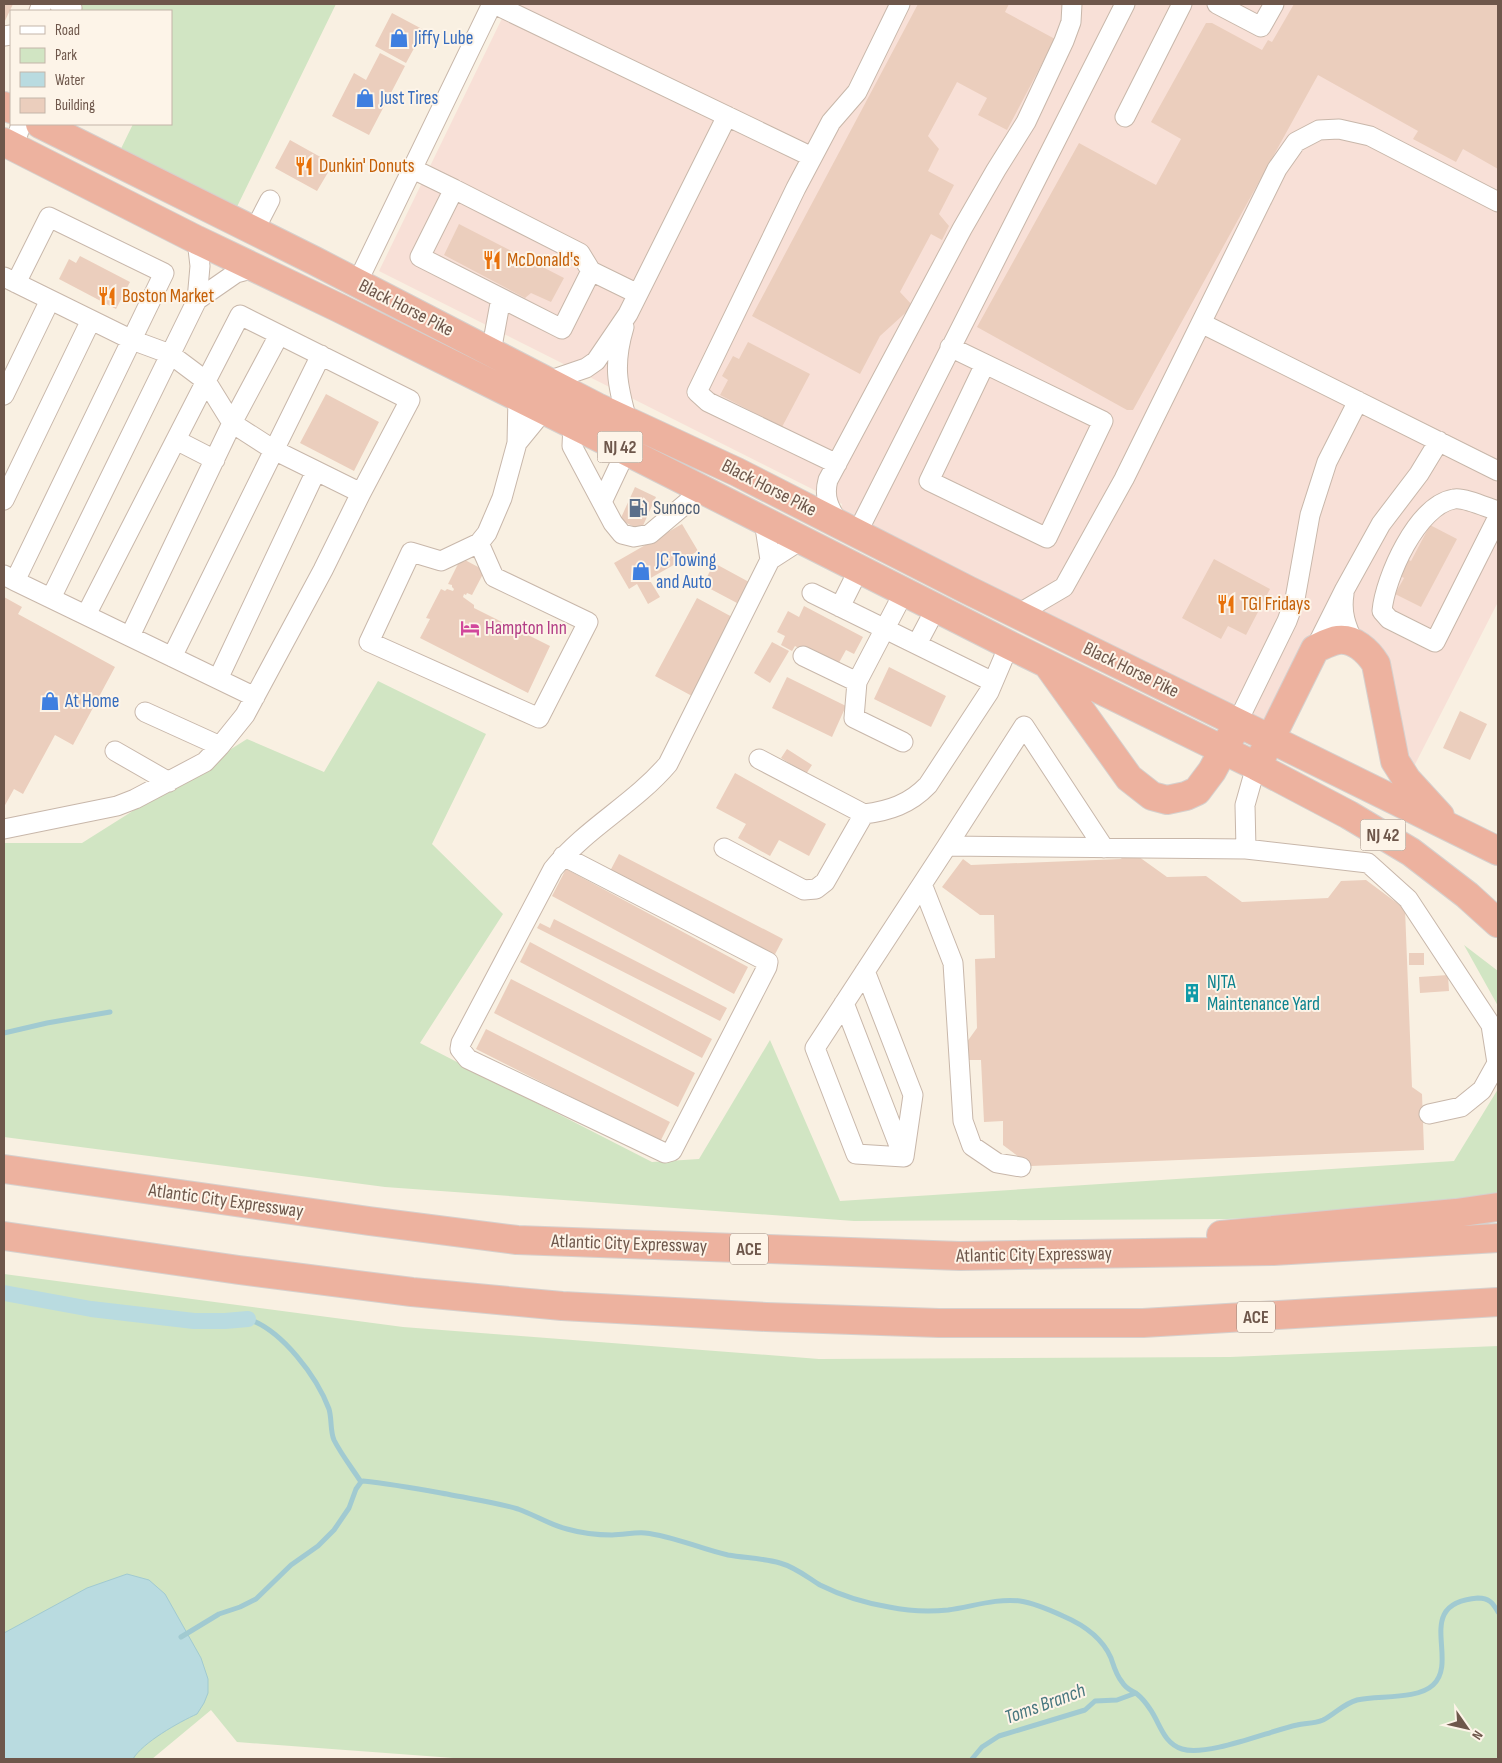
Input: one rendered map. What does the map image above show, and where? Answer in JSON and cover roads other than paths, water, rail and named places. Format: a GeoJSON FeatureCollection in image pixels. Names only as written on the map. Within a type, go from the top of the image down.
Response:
{"type":"FeatureCollection","features":[{"type":"Feature","properties":{"kind":"highway","name":"Black Horse Pike"},"geometry":{"type":"LineString","coordinates":[[42,125],[254,230],[548,381],[737,472],[1270,740],[1498,851]]}},
{"type":"Feature","properties":{"kind":"highway","name":"Black Horse Pike"},"geometry":{"type":"LineString","coordinates":[[11,144],[197,240],[573,424],[1009,645],[1256,766]]}},
{"type":"Feature","properties":{"kind":"highway"},"geometry":{"type":"LineString","coordinates":[[1256,766],[1315,649],[1338,640],[1354,643],[1369,653],[1376,664],[1395,761],[1407,780],[1450,827]]}},
{"type":"Feature","properties":{"kind":"highway"},"geometry":{"type":"LineString","coordinates":[[1047,664],[1129,778],[1152,796],[1167,800],[1186,796],[1197,791],[1212,771],[1237,723]]}},
{"type":"Feature","properties":{"kind":"highway","name":"NJ 42"},"geometry":{"type":"LineString","coordinates":[[1256,766],[1349,815],[1411,852],[1468,895],[1498,923]]}},
{"type":"Feature","properties":{"kind":"highway","name":"Atlantic City Expressway"},"geometry":{"type":"LineString","coordinates":[[4,1169],[369,1222],[517,1240],[960,1256],[1273,1251],[1498,1238]]}},
{"type":"Feature","properties":{"kind":"highway"},"geometry":{"type":"LineString","coordinates":[[960,1256],[1262,1231],[1456,1213],[1498,1207]]}},
{"type":"Feature","properties":{"kind":"highway","name":"ACE"},"geometry":{"type":"LineString","coordinates":[[4,1236],[239,1270],[412,1292],[652,1312],[939,1323],[1143,1323],[1498,1302]]}},
{"type":"Feature","properties":{"kind":"highway"},"geometry":{"type":"LineString","coordinates":[[1362,1310],[1498,1317]]}},
{"type":"Feature","properties":{"kind":"street"},"geometry":{"type":"LineString","coordinates":[[358,283],[493,4],[812,157]]}},
{"type":"Feature","properties":{"kind":"street"},"geometry":{"type":"LineString","coordinates":[[837,464],[708,402],[697,392],[812,157],[831,122],[857,92],[900,4]]}},
{"type":"Feature","properties":{"kind":"street"},"geometry":{"type":"LineString","coordinates":[[1072,4],[1071,22],[1064,41],[1026,122],[962,229],[828,480],[826,499],[848,529],[950,347],[1124,4]]}},
{"type":"Feature","properties":{"kind":"street"},"geometry":{"type":"LineString","coordinates":[[1125,117],[1182,4]]}},
{"type":"Feature","properties":{"kind":"street"},"geometry":{"type":"LineString","coordinates":[[1216,4],[1261,27],[1274,4]]}},
{"type":"Feature","properties":{"kind":"street"},"geometry":{"type":"LineString","coordinates":[[548,381],[586,368],[596,361],[628,314],[727,116]]}},
{"type":"Feature","properties":{"kind":"street"},"geometry":{"type":"LineString","coordinates":[[1018,614],[1064,587],[1124,479],[1277,168],[1296,142],[1319,130],[1339,129],[1370,136],[1498,202]]}},
{"type":"Feature","properties":{"kind":"street"},"geometry":{"type":"LineString","coordinates":[[413,168],[580,252],[592,271],[638,294]]}},
{"type":"Feature","properties":{"kind":"street"},"geometry":{"type":"LineString","coordinates":[[454,189],[420,257],[562,329],[592,271]]}},
{"type":"Feature","properties":{"kind":"street"},"geometry":{"type":"LineString","coordinates":[[254,230],[270,200]]}},
{"type":"Feature","properties":{"kind":"street"},"geometry":{"type":"LineString","coordinates":[[255,697],[10,578],[132,340],[164,273],[49,217],[10,280],[132,340],[170,354],[206,381],[232,423],[274,450],[361,493]]}},
{"type":"Feature","properties":{"kind":"street"},"geometry":{"type":"LineString","coordinates":[[51,598],[197,300],[200,266],[197,240]]}},
{"type":"Feature","properties":{"kind":"street"},"geometry":{"type":"LineString","coordinates":[[197,300],[236,273],[255,268]]}},
{"type":"Feature","properties":{"kind":"street"},"geometry":{"type":"LineString","coordinates":[[491,352],[501,298]]}},
{"type":"Feature","properties":{"kind":"street"},"geometry":{"type":"LineString","coordinates":[[4,395],[50,300]]}},
{"type":"Feature","properties":{"kind":"street"},"geometry":{"type":"LineString","coordinates":[[4,829],[117,806],[169,782],[205,762],[245,715],[323,570],[410,400],[240,314],[86,615]]}},
{"type":"Feature","properties":{"kind":"street"},"geometry":{"type":"LineString","coordinates":[[627,420],[618,387],[616,365],[619,343],[628,314]]}},
{"type":"Feature","properties":{"kind":"street"},"geometry":{"type":"LineString","coordinates":[[4,500],[91,320]]}},
{"type":"Feature","properties":{"kind":"street"},"geometry":{"type":"LineString","coordinates":[[1201,323],[1498,471]]}},
{"type":"Feature","properties":{"kind":"street"},"geometry":{"type":"LineString","coordinates":[[130,636],[232,423],[280,335]]}},
{"type":"Feature","properties":{"kind":"street"},"geometry":{"type":"LineString","coordinates":[[950,347],[1103,421],[1047,538],[929,481],[985,364]]}},
{"type":"Feature","properties":{"kind":"street"},"geometry":{"type":"LineString","coordinates":[[172,657],[321,355]]}},
{"type":"Feature","properties":{"kind":"street"},"geometry":{"type":"LineString","coordinates":[[479,543],[494,577],[588,622],[539,718],[368,642],[411,552],[441,560],[479,543],[487,533],[502,498],[517,444],[518,397]]}},
{"type":"Feature","properties":{"kind":"street"},"geometry":{"type":"LineString","coordinates":[[1237,723],[1287,621],[1295,599],[1310,515],[1327,462],[1358,402]]}},
{"type":"Feature","properties":{"kind":"street"},"geometry":{"type":"LineString","coordinates":[[517,444],[544,410]]}},
{"type":"Feature","properties":{"kind":"street"},"geometry":{"type":"LineString","coordinates":[[573,424],[572,446],[613,523],[622,534],[634,537],[650,534],[702,490]]}},
{"type":"Feature","properties":{"kind":"street"},"geometry":{"type":"LineString","coordinates":[[176,440],[215,460]]}},
{"type":"Feature","properties":{"kind":"street"},"geometry":{"type":"LineString","coordinates":[[1315,649],[1381,524],[1419,474],[1438,441]]}},
{"type":"Feature","properties":{"kind":"street"},"geometry":{"type":"LineString","coordinates":[[602,502],[626,451]]}},
{"type":"Feature","properties":{"kind":"street"},"geometry":{"type":"LineString","coordinates":[[218,679],[316,471]]}},
{"type":"Feature","properties":{"kind":"street"},"geometry":{"type":"LineString","coordinates":[[1498,511],[1455,498],[1438,505],[1419,523],[1402,549],[1389,581],[1383,600],[1382,611],[1389,619],[1435,642],[1498,517]]}},
{"type":"Feature","properties":{"kind":"street"},"geometry":{"type":"LineString","coordinates":[[764,521],[770,560]]}},
{"type":"Feature","properties":{"kind":"street"},"geometry":{"type":"LineString","coordinates":[[563,856],[768,962],[768,966],[672,1151],[669,1153],[665,1153],[468,1059],[460,1049],[461,1043],[553,869],[563,856],[575,844],[654,781],[668,764],[770,560],[801,540]]}},
{"type":"Feature","properties":{"kind":"street"},"geometry":{"type":"LineString","coordinates":[[840,607],[859,569]]}},
{"type":"Feature","properties":{"kind":"street"},"geometry":{"type":"LineString","coordinates":[[1345,589],[1342,607],[1345,623],[1354,643]]}},
{"type":"Feature","properties":{"kind":"street"},"geometry":{"type":"LineString","coordinates":[[903,742],[854,718],[857,682],[904,592]]}},
{"type":"Feature","properties":{"kind":"street"},"geometry":{"type":"LineString","coordinates":[[812,593],[993,682]]}},
{"type":"Feature","properties":{"kind":"street"},"geometry":{"type":"LineString","coordinates":[[917,644],[936,608]]}},
{"type":"Feature","properties":{"kind":"street"},"geometry":{"type":"LineString","coordinates":[[759,759],[864,814],[881,812],[900,805],[917,796],[933,777],[989,692],[1009,645]]}},
{"type":"Feature","properties":{"kind":"street"},"geometry":{"type":"LineString","coordinates":[[803,656],[857,682]]}},
{"type":"Feature","properties":{"kind":"street"},"geometry":{"type":"LineString","coordinates":[[145,712],[220,746]]}},
{"type":"Feature","properties":{"kind":"street"},"geometry":{"type":"LineString","coordinates":[[904,1157],[856,1154],[815,1048],[1024,726],[1104,848]]}},
{"type":"Feature","properties":{"kind":"street"},"geometry":{"type":"LineString","coordinates":[[115,752],[169,782]]}},
{"type":"Feature","properties":{"kind":"street"},"geometry":{"type":"LineString","coordinates":[[1246,849],[1244,805],[1256,766]]}},
{"type":"Feature","properties":{"kind":"street"},"geometry":{"type":"LineString","coordinates":[[724,848],[804,890],[816,889],[825,882],[864,814]]}},
{"type":"Feature","properties":{"kind":"street"},"geometry":{"type":"LineString","coordinates":[[947,846],[1246,849],[1368,863],[1408,899],[1491,1025],[1497,1063],[1482,1090],[1461,1107],[1429,1114]]}},
{"type":"Feature","properties":{"kind":"street"},"geometry":{"type":"LineString","coordinates":[[922,884],[953,963],[963,1121],[972,1146],[997,1163],[1022,1167]]}},
{"type":"Feature","properties":{"kind":"street"},"geometry":{"type":"LineString","coordinates":[[865,972],[913,1095],[904,1157]]}},
{"type":"Feature","properties":{"kind":"street"},"geometry":{"type":"LineString","coordinates":[[844,1003],[904,1157]]}},
{"type":"Feature","properties":{"kind":"water"},"geometry":{"type":"Polygon","coordinates":[[[127,1574],[149,1580],[165,1594],[201,1658],[208,1679],[208,1693],[197,1714],[152,1740],[133,1759],[4,1759],[4,1633],[87,1588],[127,1574]]]}},
{"type":"Feature","properties":{"kind":"waterway"},"geometry":{"type":"LineString","coordinates":[[4,1033],[110,1012]]}},
{"type":"Feature","properties":{"kind":"waterway"},"geometry":{"type":"LineString","coordinates":[[4,1293],[91,1309],[194,1321],[248,1319]]}},
{"type":"Feature","properties":{"kind":"waterway"},"geometry":{"type":"LineString","coordinates":[[248,1319],[273,1333],[297,1356],[307,1369],[329,1409],[334,1440],[361,1482]]}},
{"type":"Feature","properties":{"kind":"waterway"},"geometry":{"type":"LineString","coordinates":[[361,1482],[405,1487],[501,1504],[578,1532],[606,1535],[641,1533],[656,1535],[728,1555],[774,1561],[801,1572],[820,1585],[837,1593],[862,1601],[896,1608],[918,1611],[941,1611],[1011,1600],[1036,1605],[1078,1623],[1092,1632],[1103,1644],[1120,1679],[1125,1686],[1137,1694],[1145,1703],[1170,1742],[1182,1749],[1193,1751],[1222,1747],[1300,1724],[1320,1721],[1357,1700],[1407,1695],[1426,1690],[1433,1685],[1440,1674],[1442,1662],[1442,1621],[1447,1610],[1458,1602],[1478,1598],[1490,1602],[1498,1612]]}},
{"type":"Feature","properties":{"kind":"waterway"},"geometry":{"type":"LineString","coordinates":[[181,1637],[219,1614],[256,1599],[291,1565],[318,1546],[334,1530],[349,1508],[356,1489],[361,1482]]}},
{"type":"Feature","properties":{"kind":"waterway","name":"Toms Branch"},"geometry":{"type":"LineString","coordinates":[[972,1759],[982,1747],[999,1736],[1085,1710],[1095,1701],[1117,1700],[1136,1693]]}},
{"type":"Feature","properties":{"kind":"place","name":"Jiffy Lube"},"geometry":{"type":"Point","coordinates":[399,38]}},
{"type":"Feature","properties":{"kind":"place","name":"Just Tires"},"geometry":{"type":"Point","coordinates":[365,98]}},
{"type":"Feature","properties":{"kind":"place","name":"Dunkin' Donuts"},"geometry":{"type":"Point","coordinates":[304,166]}},
{"type":"Feature","properties":{"kind":"place","name":"McDonald's"},"geometry":{"type":"Point","coordinates":[492,260]}},
{"type":"Feature","properties":{"kind":"place","name":"Boston Market"},"geometry":{"type":"Point","coordinates":[107,296]}},
{"type":"Feature","properties":{"kind":"place","name":"Sunoco"},"geometry":{"type":"Point","coordinates":[638,508]}},
{"type":"Feature","properties":{"kind":"place","name":"JC Towing and Auto"},"geometry":{"type":"Point","coordinates":[641,571]}},
{"type":"Feature","properties":{"kind":"place","name":"TGI Fridays"},"geometry":{"type":"Point","coordinates":[1226,604]}},
{"type":"Feature","properties":{"kind":"place","name":"Hampton Inn"},"geometry":{"type":"Point","coordinates":[470,628]}},
{"type":"Feature","properties":{"kind":"place","name":"At Home"},"geometry":{"type":"Point","coordinates":[50,701]}},
{"type":"Feature","properties":{"kind":"place","name":"NJTA Maintenance Yard"},"geometry":{"type":"Point","coordinates":[1192,993]}}]}
